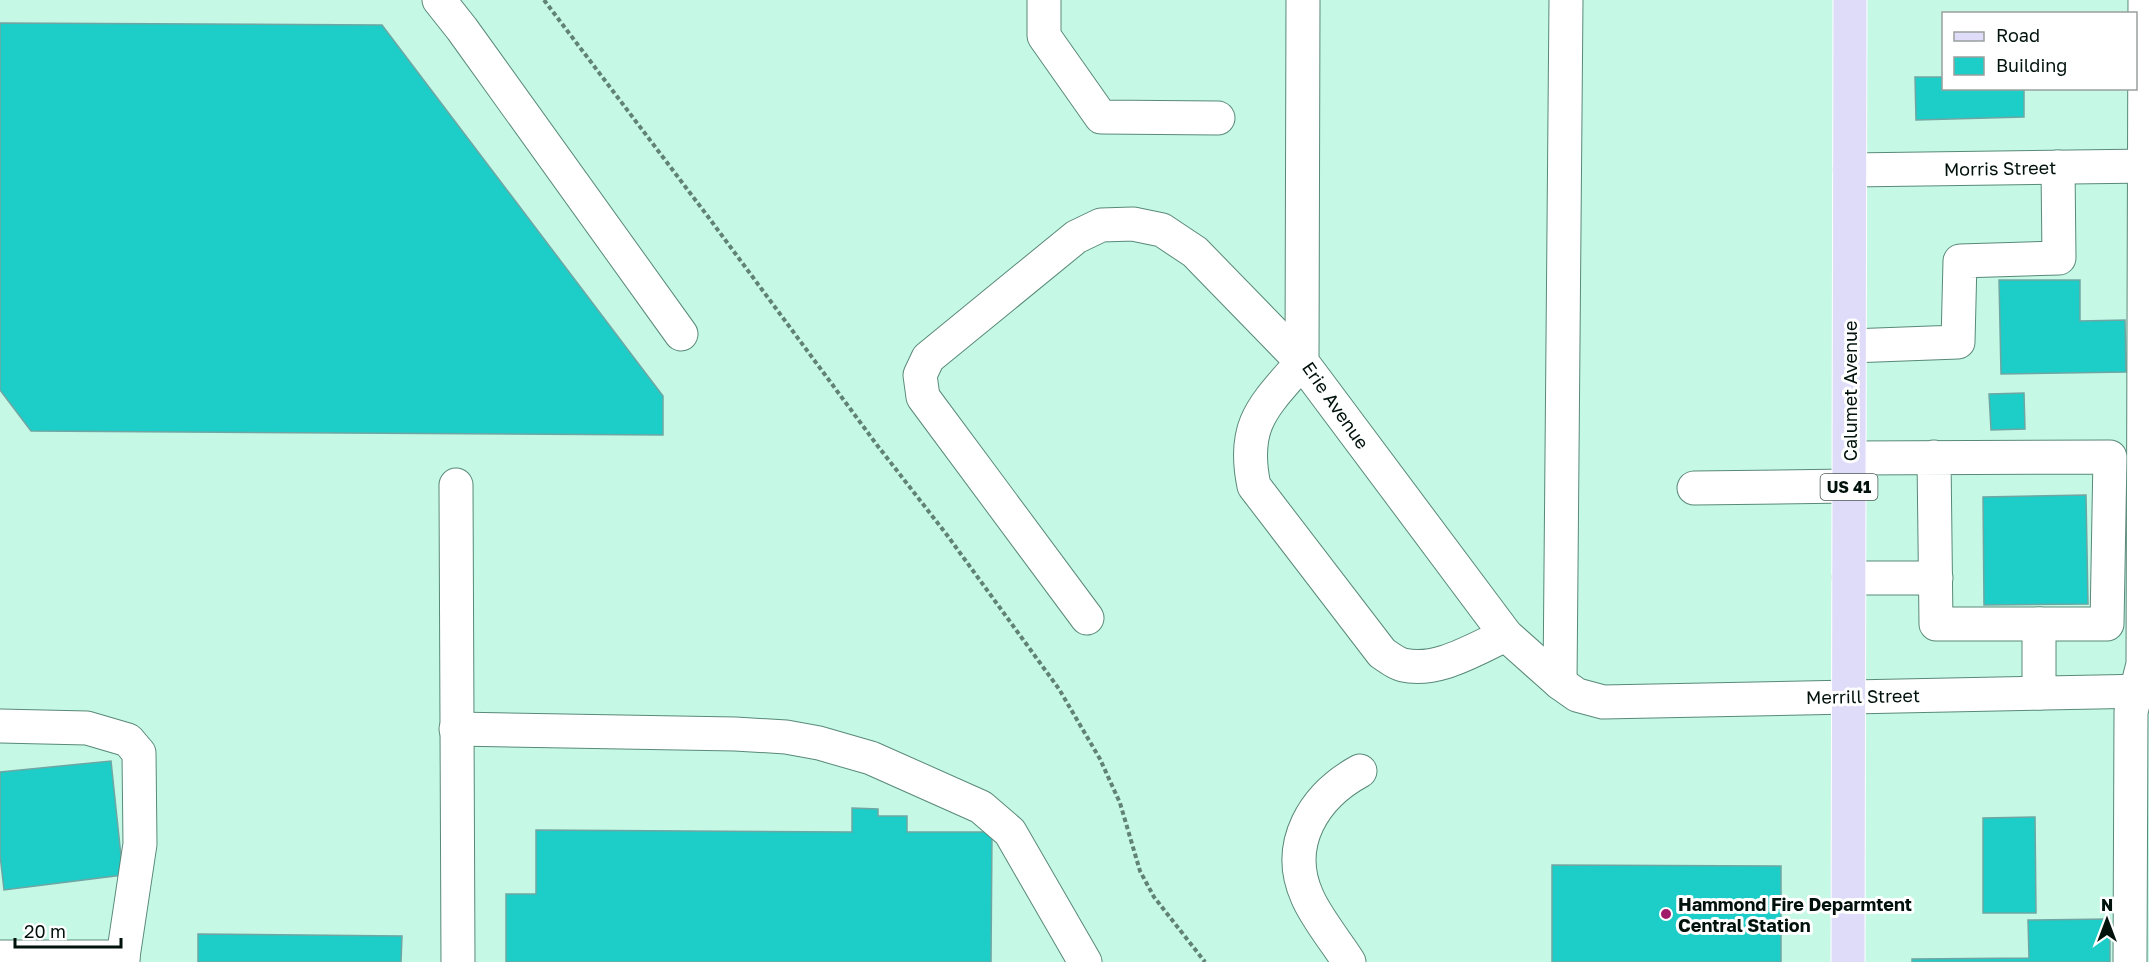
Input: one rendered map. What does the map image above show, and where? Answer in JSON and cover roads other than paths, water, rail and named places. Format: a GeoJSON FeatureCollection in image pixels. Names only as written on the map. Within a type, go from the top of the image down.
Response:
{"type":"FeatureCollection","features":[{"type":"Feature","properties":{"kind":"main road","name":"Calumet Avenue"},"geometry":{"type":"LineString","coordinates":[[1848,962],[1850,0]]}},
{"type":"Feature","properties":{"kind":"street"},"geometry":{"type":"LineString","coordinates":[[439,0],[681,334]]}},
{"type":"Feature","properties":{"kind":"street"},"geometry":{"type":"LineString","coordinates":[[1044,0],[1044,36],[1101,117],[1218,118]]}},
{"type":"Feature","properties":{"kind":"street","name":"Erie Avenue"},"geometry":{"type":"LineString","coordinates":[[1303,0],[1302,362],[1506,635],[1568,689]]}},
{"type":"Feature","properties":{"kind":"street"},"geometry":{"type":"LineString","coordinates":[[1566,0],[1568,689]]}},
{"type":"Feature","properties":{"kind":"street"},"geometry":{"type":"LineString","coordinates":[[2136,959],[2131,712],[2143,691],[2147,428],[2145,0]]}},
{"type":"Feature","properties":{"kind":"street","name":"Morris Street"},"geometry":{"type":"LineString","coordinates":[[1850,170],[2147,166]]}},
{"type":"Feature","properties":{"kind":"street"},"geometry":{"type":"LineString","coordinates":[[1850,346],[1958,342],[1960,261],[2059,258],[2058,167]]}},
{"type":"Feature","properties":{"kind":"street"},"geometry":{"type":"LineString","coordinates":[[1086,618],[923,397],[920,375],[928,358],[1076,237],[1101,225],[1133,224],[1162,230],[1195,252],[1302,362],[1264,406],[1252,435],[1249,463],[1254,486],[1382,653],[1400,665],[1421,667],[1441,664],[1506,635]]}},
{"type":"Feature","properties":{"kind":"street"},"geometry":{"type":"LineString","coordinates":[[1694,488],[1849,472],[1934,457],[2110,457],[2108,624],[1936,624],[1934,457]]}},
{"type":"Feature","properties":{"kind":"street"},"geometry":{"type":"LineString","coordinates":[[456,485],[458,962]]}},
{"type":"Feature","properties":{"kind":"street"},"geometry":{"type":"LineString","coordinates":[[1849,578],[1936,578]]}},
{"type":"Feature","properties":{"kind":"street"},"geometry":{"type":"LineString","coordinates":[[2039,624],[2039,693]]}},
{"type":"Feature","properties":{"kind":"street","name":"Merrill Street"},"geometry":{"type":"LineString","coordinates":[[1568,689],[1603,702],[2143,691]]}},
{"type":"Feature","properties":{"kind":"street"},"geometry":{"type":"LineString","coordinates":[[0,726],[87,728],[129,740],[139,753],[140,844],[123,960],[0,957]]}},
{"type":"Feature","properties":{"kind":"street"},"geometry":{"type":"LineString","coordinates":[[456,729],[786,737],[819,743],[871,758],[981,807],[1010,832],[1085,962]]}},
{"type":"Feature","properties":{"kind":"street"},"geometry":{"type":"LineString","coordinates":[[1349,962],[1307,897],[1300,873],[1300,847],[1308,821],[1323,798],[1345,779],[1360,771]]}},
{"type":"Feature","properties":{"kind":"place","name":"Hammond Fire Deparmtent Central Station"},"geometry":{"type":"Point","coordinates":[1666,914]}}]}
